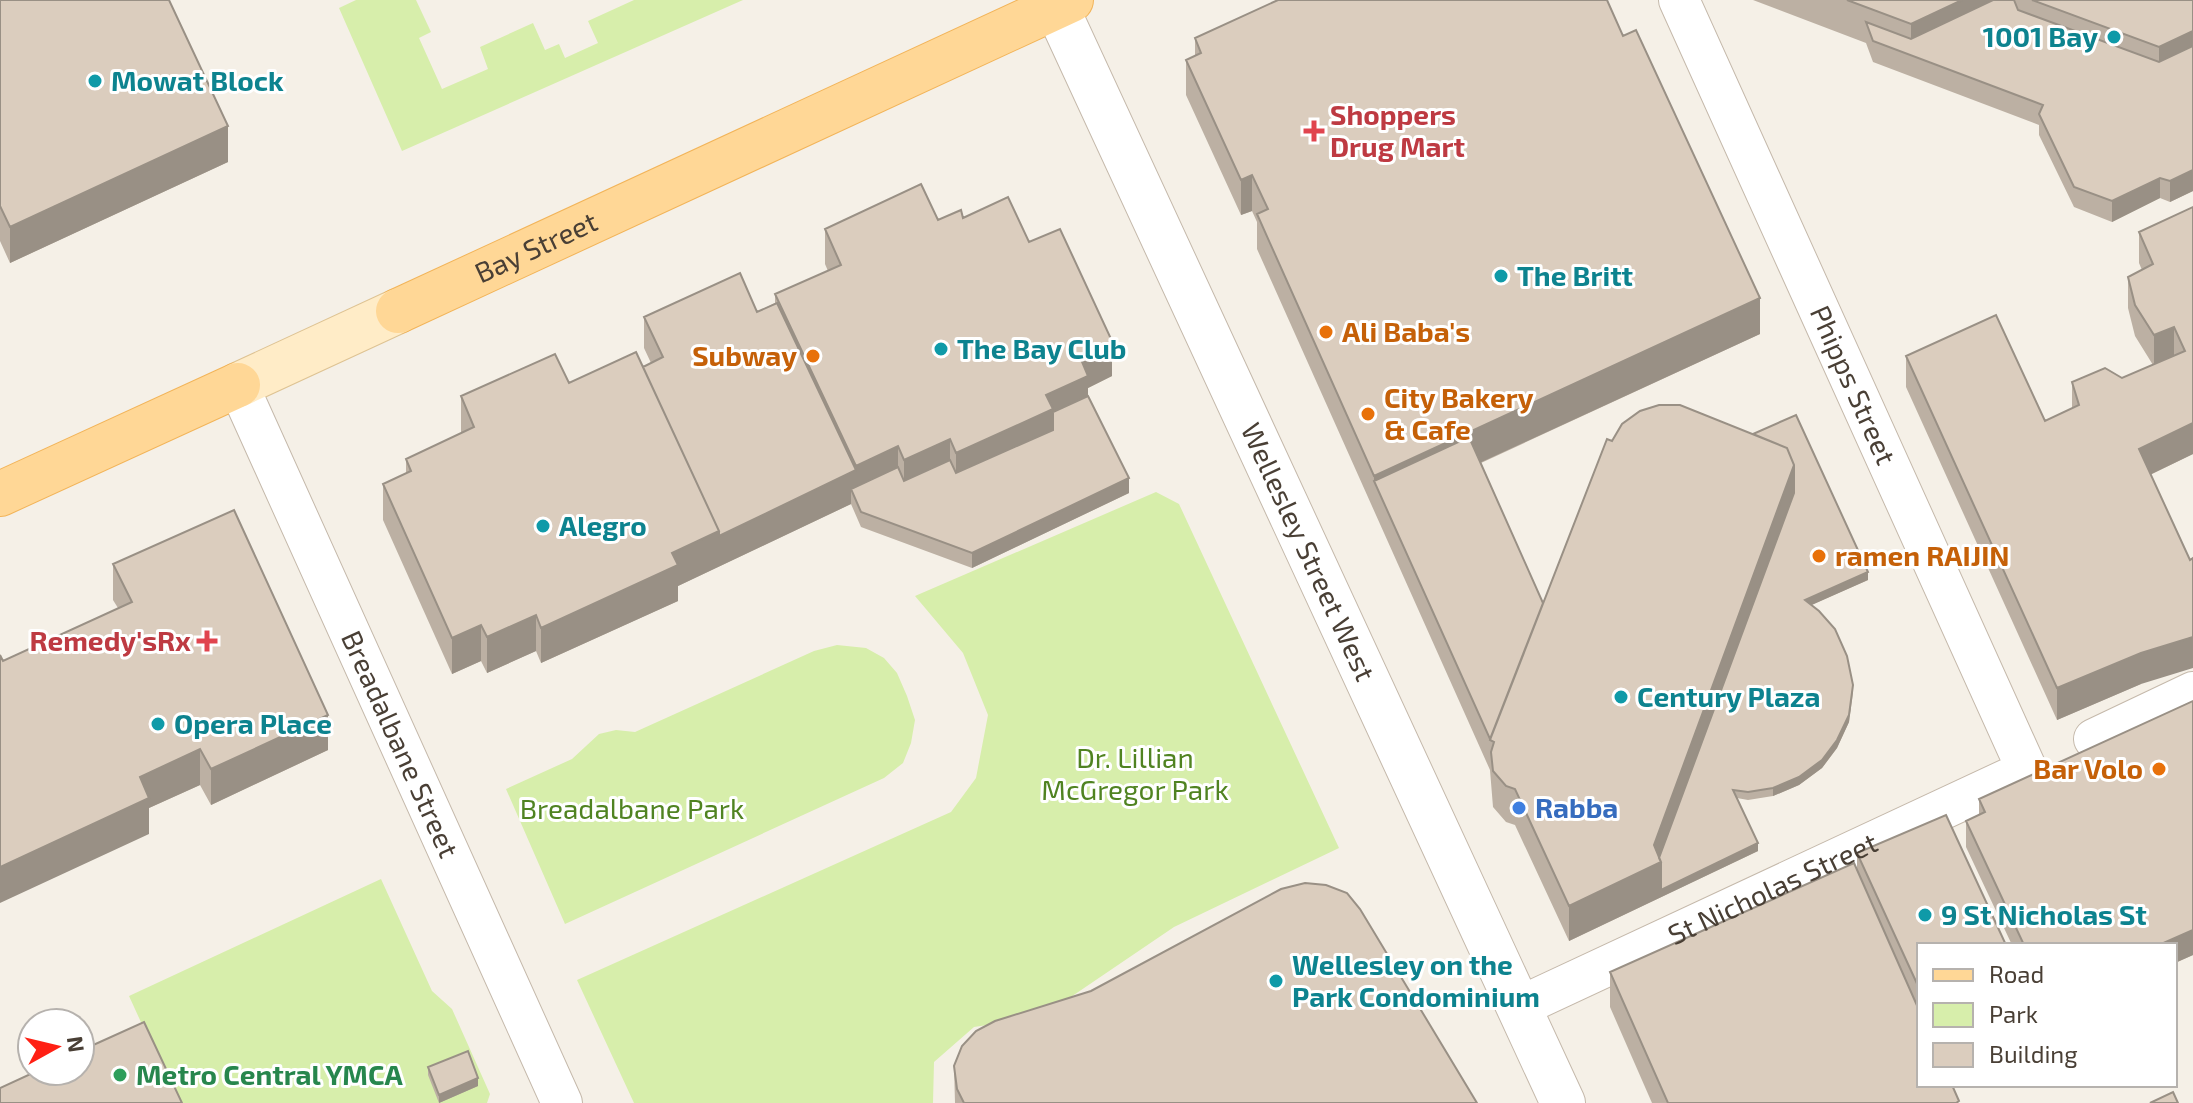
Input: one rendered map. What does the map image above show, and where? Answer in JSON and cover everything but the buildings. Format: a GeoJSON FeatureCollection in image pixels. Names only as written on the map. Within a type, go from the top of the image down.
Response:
{"type":"FeatureCollection","features":[{"type":"Feature","properties":{"kind":"main road","name":"Bay Street"},"geometry":{"type":"LineString","coordinates":[[0,494],[1060,2]]}},
{"type":"Feature","properties":{"kind":"street","name":"Phipps Street"},"geometry":{"type":"LineString","coordinates":[[1679,0],[2027,770]]}},
{"type":"Feature","properties":{"kind":"street","name":"Wellesley Street West"},"geometry":{"type":"LineString","coordinates":[[1060,2],[1563,1103]]}},
{"type":"Feature","properties":{"kind":"street","name":"Breadalbane Street"},"geometry":{"type":"LineString","coordinates":[[238,385],[562,1103]]}},
{"type":"Feature","properties":{"kind":"street"},"geometry":{"type":"LineString","coordinates":[[2094,739],[2193,692]]}},
{"type":"Feature","properties":{"kind":"street","name":"St Nicholas Street"},"geometry":{"type":"LineString","coordinates":[[1519,1007],[2027,770]]}},
{"type":"Feature","properties":{"kind":"green space"},"geometry":{"type":"Polygon","coordinates":[[[356,0],[416,0],[431,32],[419,38],[442,89],[488,69],[480,47],[533,23],[545,50],[559,44],[565,58],[598,43],[588,21],[634,0],[743,0],[402,151],[339,8],[356,0]]]}},
{"type":"Feature","properties":{"kind":"green space","name":"Dr. Lillian McGregor Park"},"geometry":{"type":"Polygon","coordinates":[[[1156,492],[1179,504],[1339,848],[1174,927],[1062,1003],[1027,1019],[974,1027],[934,1062],[933,1103],[634,1103],[577,980],[951,812],[976,778],[988,715],[963,653],[915,596],[1156,492]]]}},
{"type":"Feature","properties":{"kind":"green space","name":"Breadalbane Park"},"geometry":{"type":"Polygon","coordinates":[[[837,645],[866,648],[884,658],[897,673],[915,720],[903,763],[884,778],[565,924],[506,789],[572,759],[599,734],[616,730],[635,732],[814,651],[837,645]]]}},
{"type":"Feature","properties":{"kind":"green space"},"geometry":{"type":"Polygon","coordinates":[[[381,879],[432,991],[452,1009],[490,1094],[487,1103],[178,1103],[129,996],[381,879]]]}},
{"type":"Feature","properties":{"kind":"place","name":"1001 Bay"},"geometry":{"type":"Point","coordinates":[2114,37]}},
{"type":"Feature","properties":{"kind":"place","name":"Mowat Block"},"geometry":{"type":"Point","coordinates":[95,81]}},
{"type":"Feature","properties":{"kind":"place","name":"Shoppers Drug Mart"},"geometry":{"type":"Point","coordinates":[1314,131]}},
{"type":"Feature","properties":{"kind":"place","name":"The Britt"},"geometry":{"type":"Point","coordinates":[1501,276]}},
{"type":"Feature","properties":{"kind":"place","name":"Ali Baba's"},"geometry":{"type":"Point","coordinates":[1326,332]}},
{"type":"Feature","properties":{"kind":"place","name":"The Bay Club"},"geometry":{"type":"Point","coordinates":[941,349]}},
{"type":"Feature","properties":{"kind":"place","name":"Subway"},"geometry":{"type":"Point","coordinates":[813,356]}},
{"type":"Feature","properties":{"kind":"place","name":"City Bakery & Cafe"},"geometry":{"type":"Point","coordinates":[1368,414]}},
{"type":"Feature","properties":{"kind":"place","name":"Alegro"},"geometry":{"type":"Point","coordinates":[543,526]}},
{"type":"Feature","properties":{"kind":"place","name":"ramen RAIJIN"},"geometry":{"type":"Point","coordinates":[1819,556]}},
{"type":"Feature","properties":{"kind":"place","name":"Remedy'sRx"},"geometry":{"type":"Point","coordinates":[207,641]}},
{"type":"Feature","properties":{"kind":"place","name":"Century Plaza"},"geometry":{"type":"Point","coordinates":[1621,697]}},
{"type":"Feature","properties":{"kind":"place","name":"Opera Place"},"geometry":{"type":"Point","coordinates":[158,724]}},
{"type":"Feature","properties":{"kind":"place","name":"Bar Volo"},"geometry":{"type":"Point","coordinates":[2159,769]}},
{"type":"Feature","properties":{"kind":"place","name":"Rabba"},"geometry":{"type":"Point","coordinates":[1519,808]}},
{"type":"Feature","properties":{"kind":"place","name":"9 St Nicholas St"},"geometry":{"type":"Point","coordinates":[1925,915]}},
{"type":"Feature","properties":{"kind":"place","name":"Wellesley on the Park Condominium"},"geometry":{"type":"Point","coordinates":[1276,981]}},
{"type":"Feature","properties":{"kind":"place","name":"Metro Central YMCA"},"geometry":{"type":"Point","coordinates":[120,1075]}}]}
